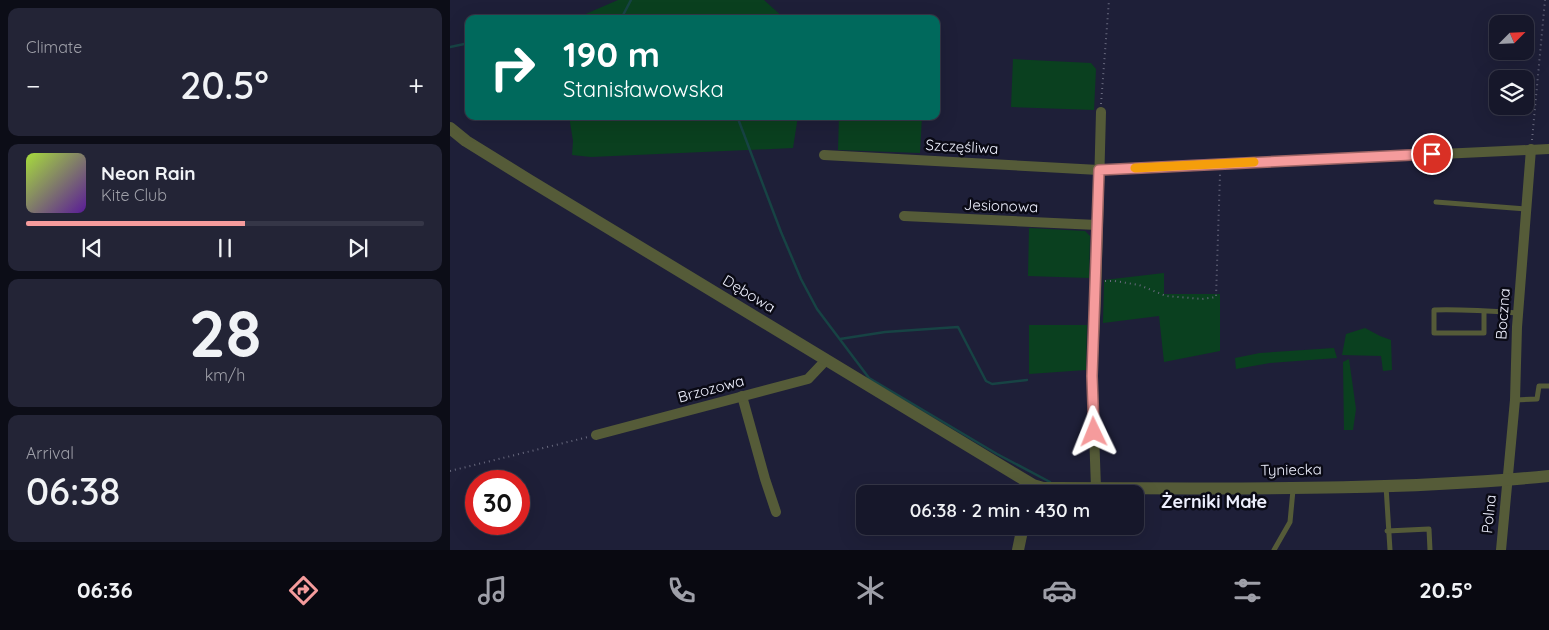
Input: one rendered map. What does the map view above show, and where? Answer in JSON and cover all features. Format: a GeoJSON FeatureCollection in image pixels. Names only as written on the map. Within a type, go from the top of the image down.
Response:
{"type":"FeatureCollection","features":[{"type":"Feature","properties":{"kind":"street"},"geometry":{"type":"LineString","coordinates":[[1096,485],[1092,376],[1101,112]]}},
{"type":"Feature","properties":{"kind":"street","name":"Dębowa"},"geometry":{"type":"LineString","coordinates":[[450,128],[529,180],[826,360],[1026,485]]}},
{"type":"Feature","properties":{"kind":"street","name":"Boczna"},"geometry":{"type":"LineString","coordinates":[[1508,480],[1518,313],[1531,149]]}},
{"type":"Feature","properties":{"kind":"street","name":"Szczęśliwa"},"geometry":{"type":"LineString","coordinates":[[824,155],[1099,170],[1549,149]]}},
{"type":"Feature","properties":{"kind":"street","name":"Jesionowa"},"geometry":{"type":"LineString","coordinates":[[904,216],[1097,225]]}},
{"type":"Feature","properties":{"kind":"street","name":"Brzozowa"},"geometry":{"type":"LineString","coordinates":[[596,435],[808,379],[826,360]]}},
{"type":"Feature","properties":{"kind":"street"},"geometry":{"type":"LineString","coordinates":[[742,396],[776,512]]}},
{"type":"Feature","properties":{"kind":"street","name":"Tyniecka"},"geometry":{"type":"LineString","coordinates":[[1144,488],[1386,485],[1508,480],[1549,476]]}},
{"type":"Feature","properties":{"kind":"street","name":"Polna"},"geometry":{"type":"LineString","coordinates":[[1501,550],[1508,480]]}},
{"type":"Feature","properties":{"kind":"street"},"geometry":{"type":"LineString","coordinates":[[1018,550],[1020,535]]}},
{"type":"Feature","properties":{"kind":"lane"},"geometry":{"type":"LineString","coordinates":[[1436,202],[1527,209]]}},
{"type":"Feature","properties":{"kind":"lane"},"geometry":{"type":"LineString","coordinates":[[1484,311],[1484,333],[1434,333],[1434,310],[1484,311],[1518,313]]}},
{"type":"Feature","properties":{"kind":"lane"},"geometry":{"type":"LineString","coordinates":[[1514,400],[1537,399],[1539,386],[1549,386]]}},
{"type":"Feature","properties":{"kind":"lane"},"geometry":{"type":"LineString","coordinates":[[1386,485],[1387,531],[1390,538],[1390,550]]}},
{"type":"Feature","properties":{"kind":"lane"},"geometry":{"type":"LineString","coordinates":[[1274,550],[1290,522],[1294,487]]}},
{"type":"Feature","properties":{"kind":"lane"},"geometry":{"type":"LineString","coordinates":[[1387,531],[1429,529],[1430,550]]}},
{"type":"Feature","properties":{"kind":"path"},"geometry":{"type":"LineString","coordinates":[[1101,112],[1109,0]]}},
{"type":"Feature","properties":{"kind":"path"},"geometry":{"type":"LineString","coordinates":[[1531,149],[1545,0]]}},
{"type":"Feature","properties":{"kind":"path"},"geometry":{"type":"LineString","coordinates":[[1096,282],[1115,281],[1139,285],[1166,296],[1202,299],[1216,298],[1220,164]]}},
{"type":"Feature","properties":{"kind":"path"},"geometry":{"type":"LineString","coordinates":[[450,471],[596,435]]}},
{"type":"Feature","properties":{"kind":"green space"},"geometry":{"type":"Polygon","coordinates":[[[618,0],[764,0],[781,15],[583,15],[618,0]]]}},
{"type":"Feature","properties":{"kind":"green space"},"geometry":{"type":"Polygon","coordinates":[[[1013,59],[1091,63],[1096,69],[1094,110],[1011,107],[1013,59]]]}},
{"type":"Feature","properties":{"kind":"green space"},"geometry":{"type":"Polygon","coordinates":[[[570,120],[797,120],[793,148],[591,157],[572,155],[573,141],[570,120]]]}},
{"type":"Feature","properties":{"kind":"green space"},"geometry":{"type":"Polygon","coordinates":[[[839,120],[922,120],[920,153],[838,150],[839,120]]]}},
{"type":"Feature","properties":{"kind":"green space"},"geometry":{"type":"Polygon","coordinates":[[[1029,228],[1085,231],[1090,236],[1089,278],[1028,276],[1029,228]]]}},
{"type":"Feature","properties":{"kind":"green space"},"geometry":{"type":"Polygon","coordinates":[[[1164,273],[1164,294],[1220,294],[1220,351],[1164,362],[1159,316],[1103,323],[1104,280],[1164,273]]]}},
{"type":"Feature","properties":{"kind":"green space"},"geometry":{"type":"Polygon","coordinates":[[[1029,325],[1087,325],[1086,370],[1029,374],[1029,325]]]}},
{"type":"Feature","properties":{"kind":"green space"},"geometry":{"type":"Polygon","coordinates":[[[1365,328],[1391,340],[1392,370],[1383,371],[1381,356],[1342,355],[1346,334],[1365,328]]]}},
{"type":"Feature","properties":{"kind":"green space"},"geometry":{"type":"Polygon","coordinates":[[[1334,348],[1337,358],[1270,363],[1236,369],[1235,358],[1260,353],[1334,348]]]}},
{"type":"Feature","properties":{"kind":"green space"},"geometry":{"type":"Polygon","coordinates":[[[1349,359],[1356,409],[1353,430],[1344,430],[1343,362],[1349,359]]]}},
{"type":"Feature","properties":{"kind":"waterway"},"geometry":{"type":"LineString","coordinates":[[623,15],[631,0]]}},
{"type":"Feature","properties":{"kind":"waterway"},"geometry":{"type":"LineString","coordinates":[[450,47],[465,44]]}},
{"type":"Feature","properties":{"kind":"waterway"},"geometry":{"type":"LineString","coordinates":[[739,120],[801,279],[817,309],[869,378],[997,454],[1050,482]]}},
{"type":"Feature","properties":{"kind":"waterway"},"geometry":{"type":"LineString","coordinates":[[840,339],[885,332],[958,327],[986,381],[992,384],[1027,380]]}},
{"type":"Feature","properties":{"kind":"slow traffic"},"geometry":{"type":"LineString","coordinates":[[1135,168],[1254,162]]}},
{"type":"Feature","properties":{"kind":"district","name":"Żerniki Małe"},"geometry":{"type":"Point","coordinates":[1214,502]}},
{"type":"Feature","properties":{"kind":"route"},"geometry":{"type":"LineString","coordinates":[[1094,432],[1092,376],[1099,170],[1432,154]]}}]}
